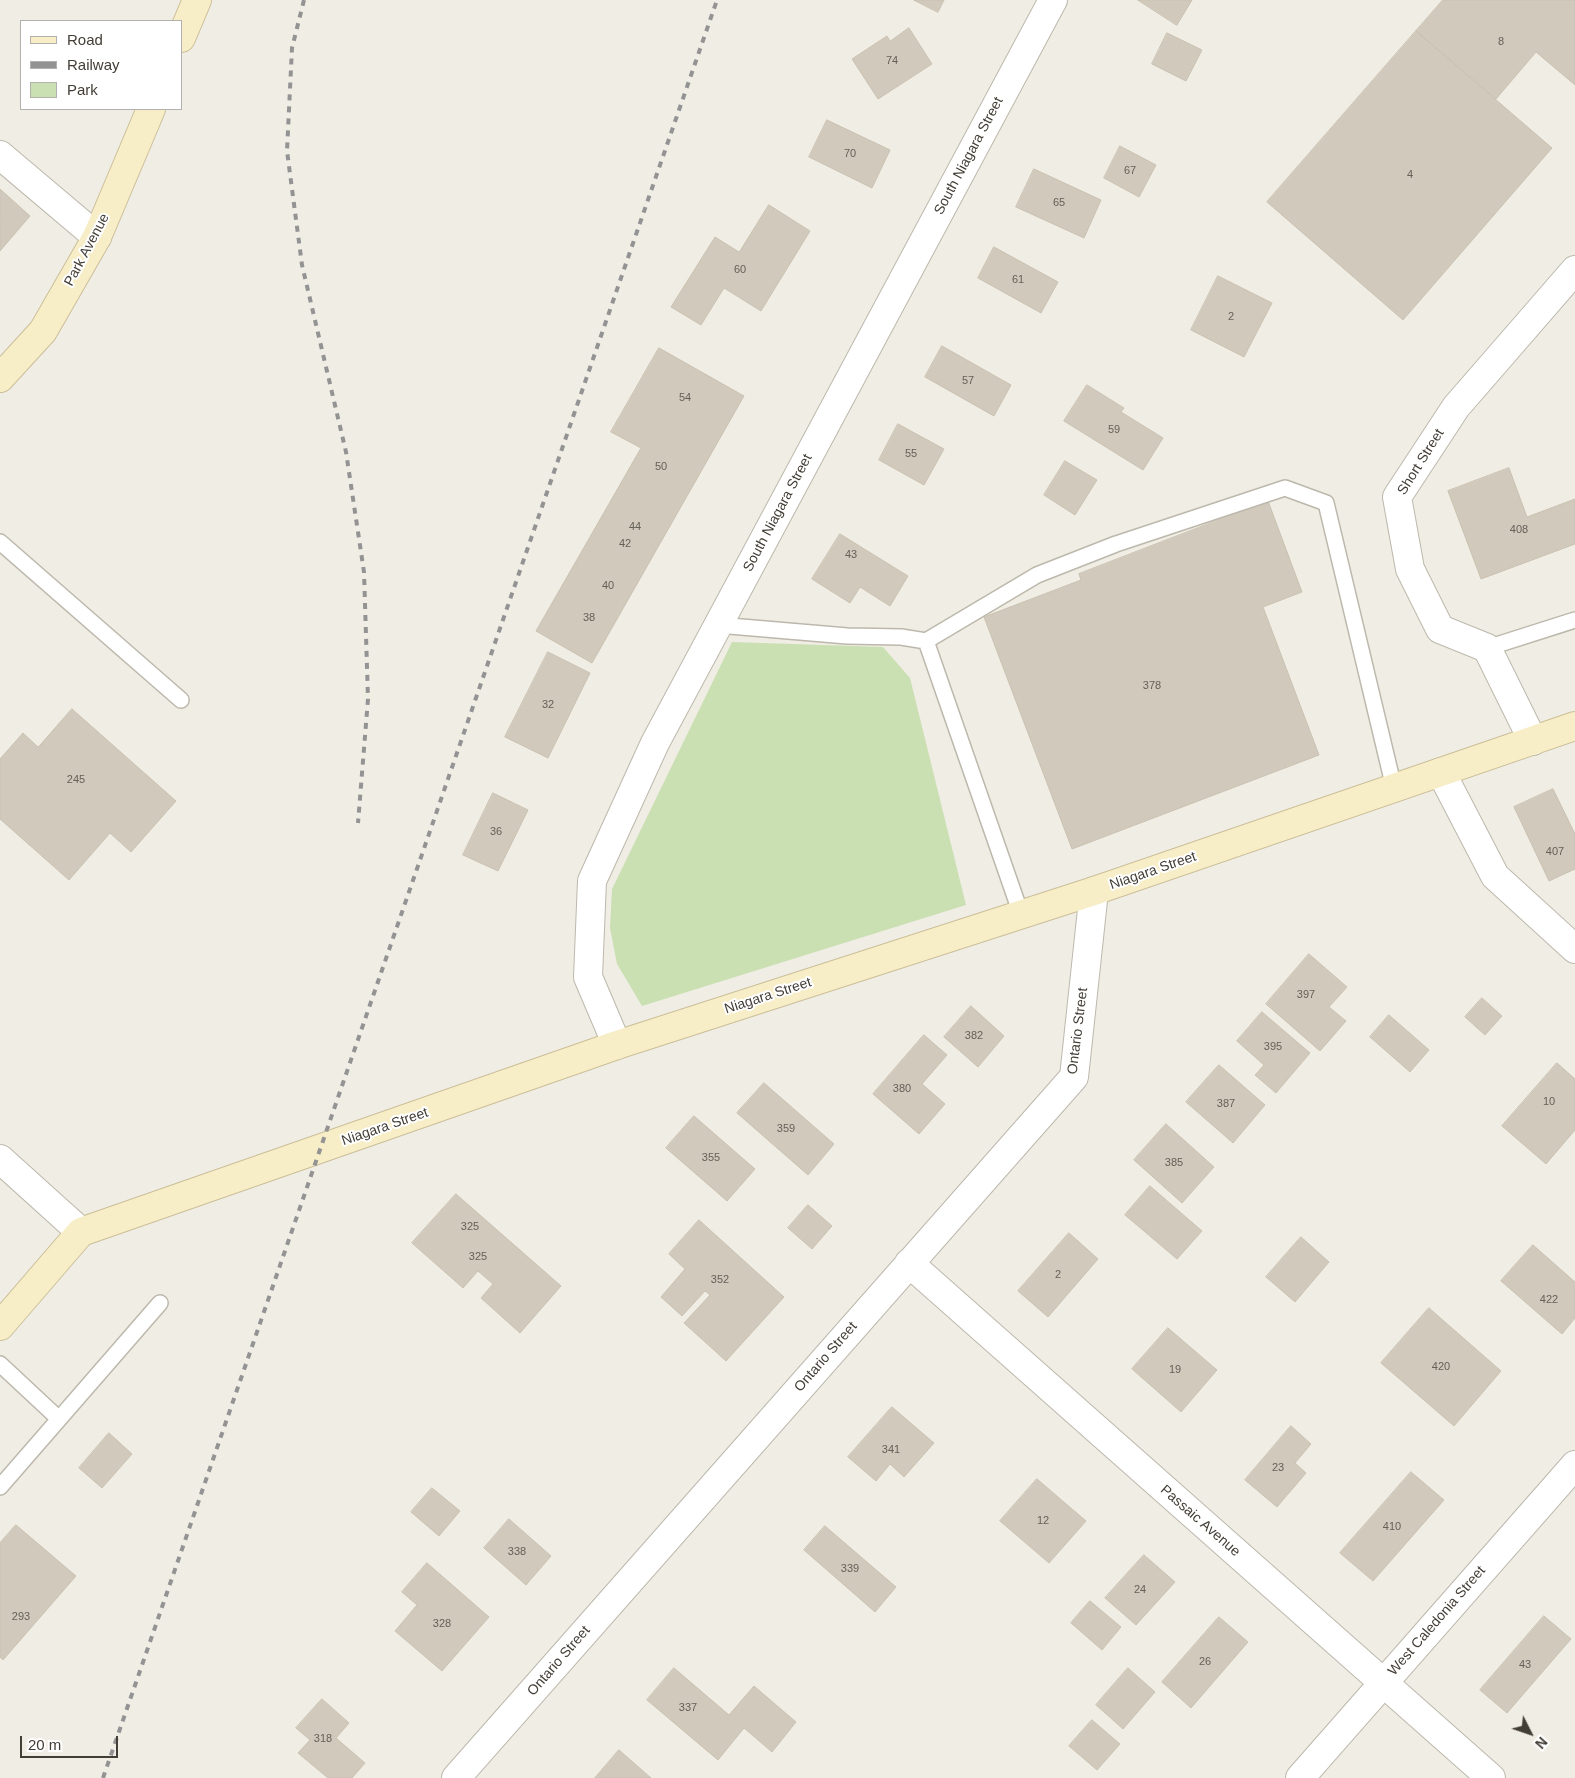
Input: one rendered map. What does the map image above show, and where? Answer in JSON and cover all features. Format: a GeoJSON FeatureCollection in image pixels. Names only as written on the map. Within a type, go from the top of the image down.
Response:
{"type":"FeatureCollection","features":[{"type":"Feature","properties":{"kind":"street"},"geometry":{"type":"LineString","coordinates":[[182,36],[197,0]]}},
{"type":"Feature","properties":{"kind":"street","name":"South Niagara Street"},"geometry":{"type":"LineString","coordinates":[[617,1045],[588,977],[592,881],[655,743],[1053,0]]}},
{"type":"Feature","properties":{"kind":"street","name":"Park Avenue"},"geometry":{"type":"LineString","coordinates":[[0,378],[43,330],[97,237],[151,110]]}},
{"type":"Feature","properties":{"kind":"street"},"geometry":{"type":"LineString","coordinates":[[0,156],[97,237]]}},
{"type":"Feature","properties":{"kind":"street","name":"Short Street"},"geometry":{"type":"LineString","coordinates":[[1487,648],[1440,629],[1410,568],[1397,497],[1456,407],[1575,270]]}},
{"type":"Feature","properties":{"kind":"street"},"geometry":{"type":"LineString","coordinates":[[1487,648],[1533,741]]}},
{"type":"Feature","properties":{"kind":"street","name":"Niagara Street"},"geometry":{"type":"LineString","coordinates":[[81,1232],[617,1045],[1094,891],[1575,726]]}},
{"type":"Feature","properties":{"kind":"street"},"geometry":{"type":"LineString","coordinates":[[1441,772],[1495,876],[1575,950]]}},
{"type":"Feature","properties":{"kind":"street","name":"Ontario Street"},"geometry":{"type":"LineString","coordinates":[[456,1778],[1074,1077],[1094,891]]}},
{"type":"Feature","properties":{"kind":"street"},"geometry":{"type":"LineString","coordinates":[[0,1159],[81,1232],[0,1326]]}},
{"type":"Feature","properties":{"kind":"street","name":"Passaic Avenue"},"geometry":{"type":"LineString","coordinates":[[909,1263],[1491,1778]]}},
{"type":"Feature","properties":{"kind":"street","name":"West Caledonia Street"},"geometry":{"type":"LineString","coordinates":[[1300,1778],[1575,1465]]}},
{"type":"Feature","properties":{"kind":"lane"},"geometry":{"type":"LineString","coordinates":[[718,625],[847,636],[901,636],[926,641],[1037,574],[1116,544],[1285,488],[1326,503],[1394,788]]}},
{"type":"Feature","properties":{"kind":"lane"},"geometry":{"type":"LineString","coordinates":[[0,542],[181,700]]}},
{"type":"Feature","properties":{"kind":"lane"},"geometry":{"type":"LineString","coordinates":[[1487,648],[1575,620]]}},
{"type":"Feature","properties":{"kind":"lane"},"geometry":{"type":"LineString","coordinates":[[926,641],[1021,914]]}},
{"type":"Feature","properties":{"kind":"lane"},"geometry":{"type":"LineString","coordinates":[[0,1487],[160,1303]]}},
{"type":"Feature","properties":{"kind":"lane"},"geometry":{"type":"LineString","coordinates":[[0,1364],[59,1419]]}},
{"type":"Feature","properties":{"kind":"green space"},"geometry":{"type":"Polygon","coordinates":[[[732,642],[883,647],[910,678],[966,905],[642,1006],[617,964],[610,928],[612,889],[732,642]]]}},
{"type":"Feature","properties":{"kind":"building"},"geometry":{"type":"Polygon","coordinates":[[[914,0],[944,0],[938,12],[914,0]]]}},
{"type":"Feature","properties":{"kind":"building"},"geometry":{"type":"Polygon","coordinates":[[[1138,0],[1192,0],[1177,25],[1138,0]]]}},
{"type":"Feature","properties":{"kind":"building"},"geometry":{"type":"Polygon","coordinates":[[[1443,0],[1575,0],[1575,85],[1536,52],[1496,99],[1416,31],[1443,0]]]}},
{"type":"Feature","properties":{"kind":"building"},"geometry":{"type":"Polygon","coordinates":[[[909,28],[932,64],[878,99],[852,59],[887,36],[890,41],[909,28]]]}},
{"type":"Feature","properties":{"kind":"building"},"geometry":{"type":"Polygon","coordinates":[[[1416,31],[1552,148],[1403,320],[1267,202],[1416,31]]]}},
{"type":"Feature","properties":{"kind":"building"},"geometry":{"type":"Polygon","coordinates":[[[1167,33],[1202,50],[1186,81],[1152,64],[1167,33]]]}},
{"type":"Feature","properties":{"kind":"building"},"geometry":{"type":"Polygon","coordinates":[[[827,120],[890,150],[872,188],[809,157],[827,120]]]}},
{"type":"Feature","properties":{"kind":"building"},"geometry":{"type":"Polygon","coordinates":[[[1120,146],[1156,165],[1139,197],[1104,178],[1120,146]]]}},
{"type":"Feature","properties":{"kind":"building"},"geometry":{"type":"Polygon","coordinates":[[[1034,169],[1101,200],[1084,238],[1016,207],[1034,169]]]}},
{"type":"Feature","properties":{"kind":"building"},"geometry":{"type":"Polygon","coordinates":[[[0,189],[30,216],[0,251],[0,189]]]}},
{"type":"Feature","properties":{"kind":"building"},"geometry":{"type":"Polygon","coordinates":[[[769,205],[810,231],[761,311],[724,288],[701,325],[671,307],[715,237],[739,252],[769,205]]]}},
{"type":"Feature","properties":{"kind":"building"},"geometry":{"type":"Polygon","coordinates":[[[994,247],[1058,282],[1041,313],[978,278],[994,247]]]}},
{"type":"Feature","properties":{"kind":"building"},"geometry":{"type":"Polygon","coordinates":[[[1218,276],[1272,303],[1244,357],[1191,330],[1218,276]]]}},
{"type":"Feature","properties":{"kind":"building"},"geometry":{"type":"Polygon","coordinates":[[[942,346],[1011,385],[994,416],[925,377],[942,346]]]}},
{"type":"Feature","properties":{"kind":"building"},"geometry":{"type":"Polygon","coordinates":[[[659,348],[744,396],[592,663],[536,631],[641,448],[611,432],[659,348]]]}},
{"type":"Feature","properties":{"kind":"building"},"geometry":{"type":"Polygon","coordinates":[[[1087,385],[1124,408],[1121,412],[1163,438],[1143,470],[1064,421],[1087,385]]]}},
{"type":"Feature","properties":{"kind":"building"},"geometry":{"type":"Polygon","coordinates":[[[898,424],[944,449],[924,485],[879,460],[898,424]]]}},
{"type":"Feature","properties":{"kind":"building"},"geometry":{"type":"Polygon","coordinates":[[[1065,461],[1097,480],[1075,515],[1044,495],[1065,461]]]}},
{"type":"Feature","properties":{"kind":"building"},"geometry":{"type":"Polygon","coordinates":[[[1509,468],[1527,517],[1575,499],[1575,544],[1481,579],[1448,491],[1509,468]]]}},
{"type":"Feature","properties":{"kind":"building"},"geometry":{"type":"Polygon","coordinates":[[[1268,501],[1302,592],[1263,607],[1319,755],[1072,849],[984,617],[1081,580],[1079,574],[1268,501]]]}},
{"type":"Feature","properties":{"kind":"building"},"geometry":{"type":"Polygon","coordinates":[[[840,534],[908,576],[890,606],[860,587],[850,603],[812,579],[840,534]]]}},
{"type":"Feature","properties":{"kind":"building"},"geometry":{"type":"Polygon","coordinates":[[[548,652],[590,673],[548,758],[505,737],[548,652]]]}},
{"type":"Feature","properties":{"kind":"building"},"geometry":{"type":"Polygon","coordinates":[[[72,709],[176,801],[131,852],[110,833],[69,880],[0,819],[0,759],[23,733],[38,747],[72,709]]]}},
{"type":"Feature","properties":{"kind":"building"},"geometry":{"type":"Polygon","coordinates":[[[1553,789],[1575,834],[1575,869],[1549,881],[1514,807],[1553,789]]]}},
{"type":"Feature","properties":{"kind":"building"},"geometry":{"type":"Polygon","coordinates":[[[493,793],[528,810],[498,871],[463,855],[493,793]]]}},
{"type":"Feature","properties":{"kind":"building"},"geometry":{"type":"Polygon","coordinates":[[[1309,954],[1347,987],[1329,1007],[1346,1021],[1320,1051],[1266,1004],[1309,954]]]}},
{"type":"Feature","properties":{"kind":"building"},"geometry":{"type":"Polygon","coordinates":[[[1482,998],[1502,1016],[1485,1035],[1465,1017],[1482,998]]]}},
{"type":"Feature","properties":{"kind":"building"},"geometry":{"type":"Polygon","coordinates":[[[971,1006],[1004,1036],[978,1067],[944,1037],[971,1006]]]}},
{"type":"Feature","properties":{"kind":"building"},"geometry":{"type":"Polygon","coordinates":[[[1262,1012],[1310,1053],[1276,1093],[1255,1075],[1264,1065],[1237,1041],[1262,1012]]]}},
{"type":"Feature","properties":{"kind":"building"},"geometry":{"type":"Polygon","coordinates":[[[1389,1015],[1429,1050],[1410,1072],[1370,1037],[1389,1015]]]}},
{"type":"Feature","properties":{"kind":"building"},"geometry":{"type":"Polygon","coordinates":[[[924,1035],[947,1055],[922,1084],[945,1104],[919,1134],[873,1094],[924,1035]]]}},
{"type":"Feature","properties":{"kind":"building"},"geometry":{"type":"Polygon","coordinates":[[[1557,1063],[1575,1079],[1575,1130],[1546,1164],[1502,1126],[1557,1063]]]}},
{"type":"Feature","properties":{"kind":"building"},"geometry":{"type":"Polygon","coordinates":[[[1219,1065],[1265,1105],[1233,1143],[1186,1102],[1219,1065]]]}},
{"type":"Feature","properties":{"kind":"building"},"geometry":{"type":"Polygon","coordinates":[[[764,1083],[834,1144],[808,1175],[737,1113],[764,1083]]]}},
{"type":"Feature","properties":{"kind":"building"},"geometry":{"type":"Polygon","coordinates":[[[694,1116],[755,1169],[727,1201],[666,1148],[694,1116]]]}},
{"type":"Feature","properties":{"kind":"building"},"geometry":{"type":"Polygon","coordinates":[[[1166,1124],[1214,1167],[1182,1203],[1134,1160],[1166,1124]]]}},
{"type":"Feature","properties":{"kind":"building"},"geometry":{"type":"Polygon","coordinates":[[[1150,1186],[1202,1231],[1177,1259],[1125,1215],[1150,1186]]]}},
{"type":"Feature","properties":{"kind":"building"},"geometry":{"type":"Polygon","coordinates":[[[456,1194],[561,1286],[520,1333],[481,1298],[493,1284],[478,1271],[463,1288],[412,1243],[456,1194]]]}},
{"type":"Feature","properties":{"kind":"building"},"geometry":{"type":"Polygon","coordinates":[[[808,1205],[832,1226],[812,1249],[788,1228],[808,1205]]]}},
{"type":"Feature","properties":{"kind":"building"},"geometry":{"type":"Polygon","coordinates":[[[699,1220],[784,1297],[726,1361],[684,1323],[710,1295],[705,1291],[682,1316],[661,1297],[685,1269],[669,1254],[699,1220]]]}},
{"type":"Feature","properties":{"kind":"building"},"geometry":{"type":"Polygon","coordinates":[[[1069,1233],[1098,1259],[1048,1317],[1018,1291],[1069,1233]]]}},
{"type":"Feature","properties":{"kind":"building"},"geometry":{"type":"Polygon","coordinates":[[[1301,1237],[1329,1262],[1295,1302],[1266,1277],[1301,1237]]]}},
{"type":"Feature","properties":{"kind":"building"},"geometry":{"type":"Polygon","coordinates":[[[1533,1245],[1575,1282],[1575,1318],[1562,1334],[1501,1281],[1533,1245]]]}},
{"type":"Feature","properties":{"kind":"building"},"geometry":{"type":"Polygon","coordinates":[[[1429,1308],[1501,1371],[1454,1426],[1381,1363],[1429,1308]]]}},
{"type":"Feature","properties":{"kind":"building"},"geometry":{"type":"Polygon","coordinates":[[[1168,1328],[1217,1370],[1181,1412],[1132,1369],[1168,1328]]]}},
{"type":"Feature","properties":{"kind":"building"},"geometry":{"type":"Polygon","coordinates":[[[892,1407],[934,1443],[904,1477],[890,1464],[876,1481],[848,1457],[892,1407]]]}},
{"type":"Feature","properties":{"kind":"building"},"geometry":{"type":"Polygon","coordinates":[[[1291,1426],[1311,1444],[1295,1463],[1306,1473],[1277,1507],[1245,1480],[1291,1426]]]}},
{"type":"Feature","properties":{"kind":"building"},"geometry":{"type":"Polygon","coordinates":[[[109,1433],[132,1454],[102,1488],[79,1468],[109,1433]]]}},
{"type":"Feature","properties":{"kind":"building"},"geometry":{"type":"Polygon","coordinates":[[[1411,1472],[1444,1500],[1373,1581],[1340,1553],[1411,1472]]]}},
{"type":"Feature","properties":{"kind":"building"},"geometry":{"type":"Polygon","coordinates":[[[1037,1479],[1086,1521],[1049,1563],[1000,1521],[1037,1479]]]}},
{"type":"Feature","properties":{"kind":"building"},"geometry":{"type":"Polygon","coordinates":[[[432,1488],[460,1511],[439,1536],[411,1512],[432,1488]]]}},
{"type":"Feature","properties":{"kind":"building"},"geometry":{"type":"Polygon","coordinates":[[[509,1519],[551,1556],[526,1585],[484,1548],[509,1519]]]}},
{"type":"Feature","properties":{"kind":"building"},"geometry":{"type":"Polygon","coordinates":[[[16,1525],[76,1576],[3,1660],[0,1657],[0,1543],[16,1525]]]}},
{"type":"Feature","properties":{"kind":"building"},"geometry":{"type":"Polygon","coordinates":[[[825,1526],[896,1587],[875,1612],[804,1550],[825,1526]]]}},
{"type":"Feature","properties":{"kind":"building"},"geometry":{"type":"Polygon","coordinates":[[[1144,1555],[1175,1582],[1136,1625],[1105,1598],[1144,1555]]]}},
{"type":"Feature","properties":{"kind":"building"},"geometry":{"type":"Polygon","coordinates":[[[427,1563],[489,1617],[442,1671],[395,1631],[417,1605],[402,1592],[427,1563]]]}},
{"type":"Feature","properties":{"kind":"building"},"geometry":{"type":"Polygon","coordinates":[[[1090,1601],[1121,1627],[1102,1650],[1071,1623],[1090,1601]]]}},
{"type":"Feature","properties":{"kind":"building"},"geometry":{"type":"Polygon","coordinates":[[[1544,1616],[1571,1639],[1507,1713],[1480,1690],[1544,1616]]]}},
{"type":"Feature","properties":{"kind":"building"},"geometry":{"type":"Polygon","coordinates":[[[1219,1617],[1248,1642],[1191,1708],[1162,1682],[1219,1617]]]}},
{"type":"Feature","properties":{"kind":"building"},"geometry":{"type":"Polygon","coordinates":[[[674,1668],[729,1715],[754,1686],[796,1722],[772,1752],[744,1728],[718,1760],[647,1700],[674,1668]]]}},
{"type":"Feature","properties":{"kind":"building"},"geometry":{"type":"Polygon","coordinates":[[[1128,1668],[1155,1692],[1123,1729],[1096,1705],[1128,1668]]]}},
{"type":"Feature","properties":{"kind":"building"},"geometry":{"type":"Polygon","coordinates":[[[322,1699],[349,1723],[336,1738],[365,1763],[352,1778],[328,1778],[298,1753],[310,1740],[296,1728],[322,1699]]]}},
{"type":"Feature","properties":{"kind":"building"},"geometry":{"type":"Polygon","coordinates":[[[1092,1720],[1120,1744],[1097,1770],[1069,1746],[1092,1720]]]}},
{"type":"Feature","properties":{"kind":"building"},"geometry":{"type":"Polygon","coordinates":[[[619,1750],[651,1778],[595,1778],[619,1750]]]}},
{"type":"Feature","properties":{"kind":"railway"},"geometry":{"type":"LineString","coordinates":[[304,0],[292,48],[287,151],[302,265],[346,452],[364,572],[368,699],[358,823]]}},
{"type":"Feature","properties":{"kind":"railway"},"geometry":{"type":"LineString","coordinates":[[103,1778],[717,0]]}}]}
